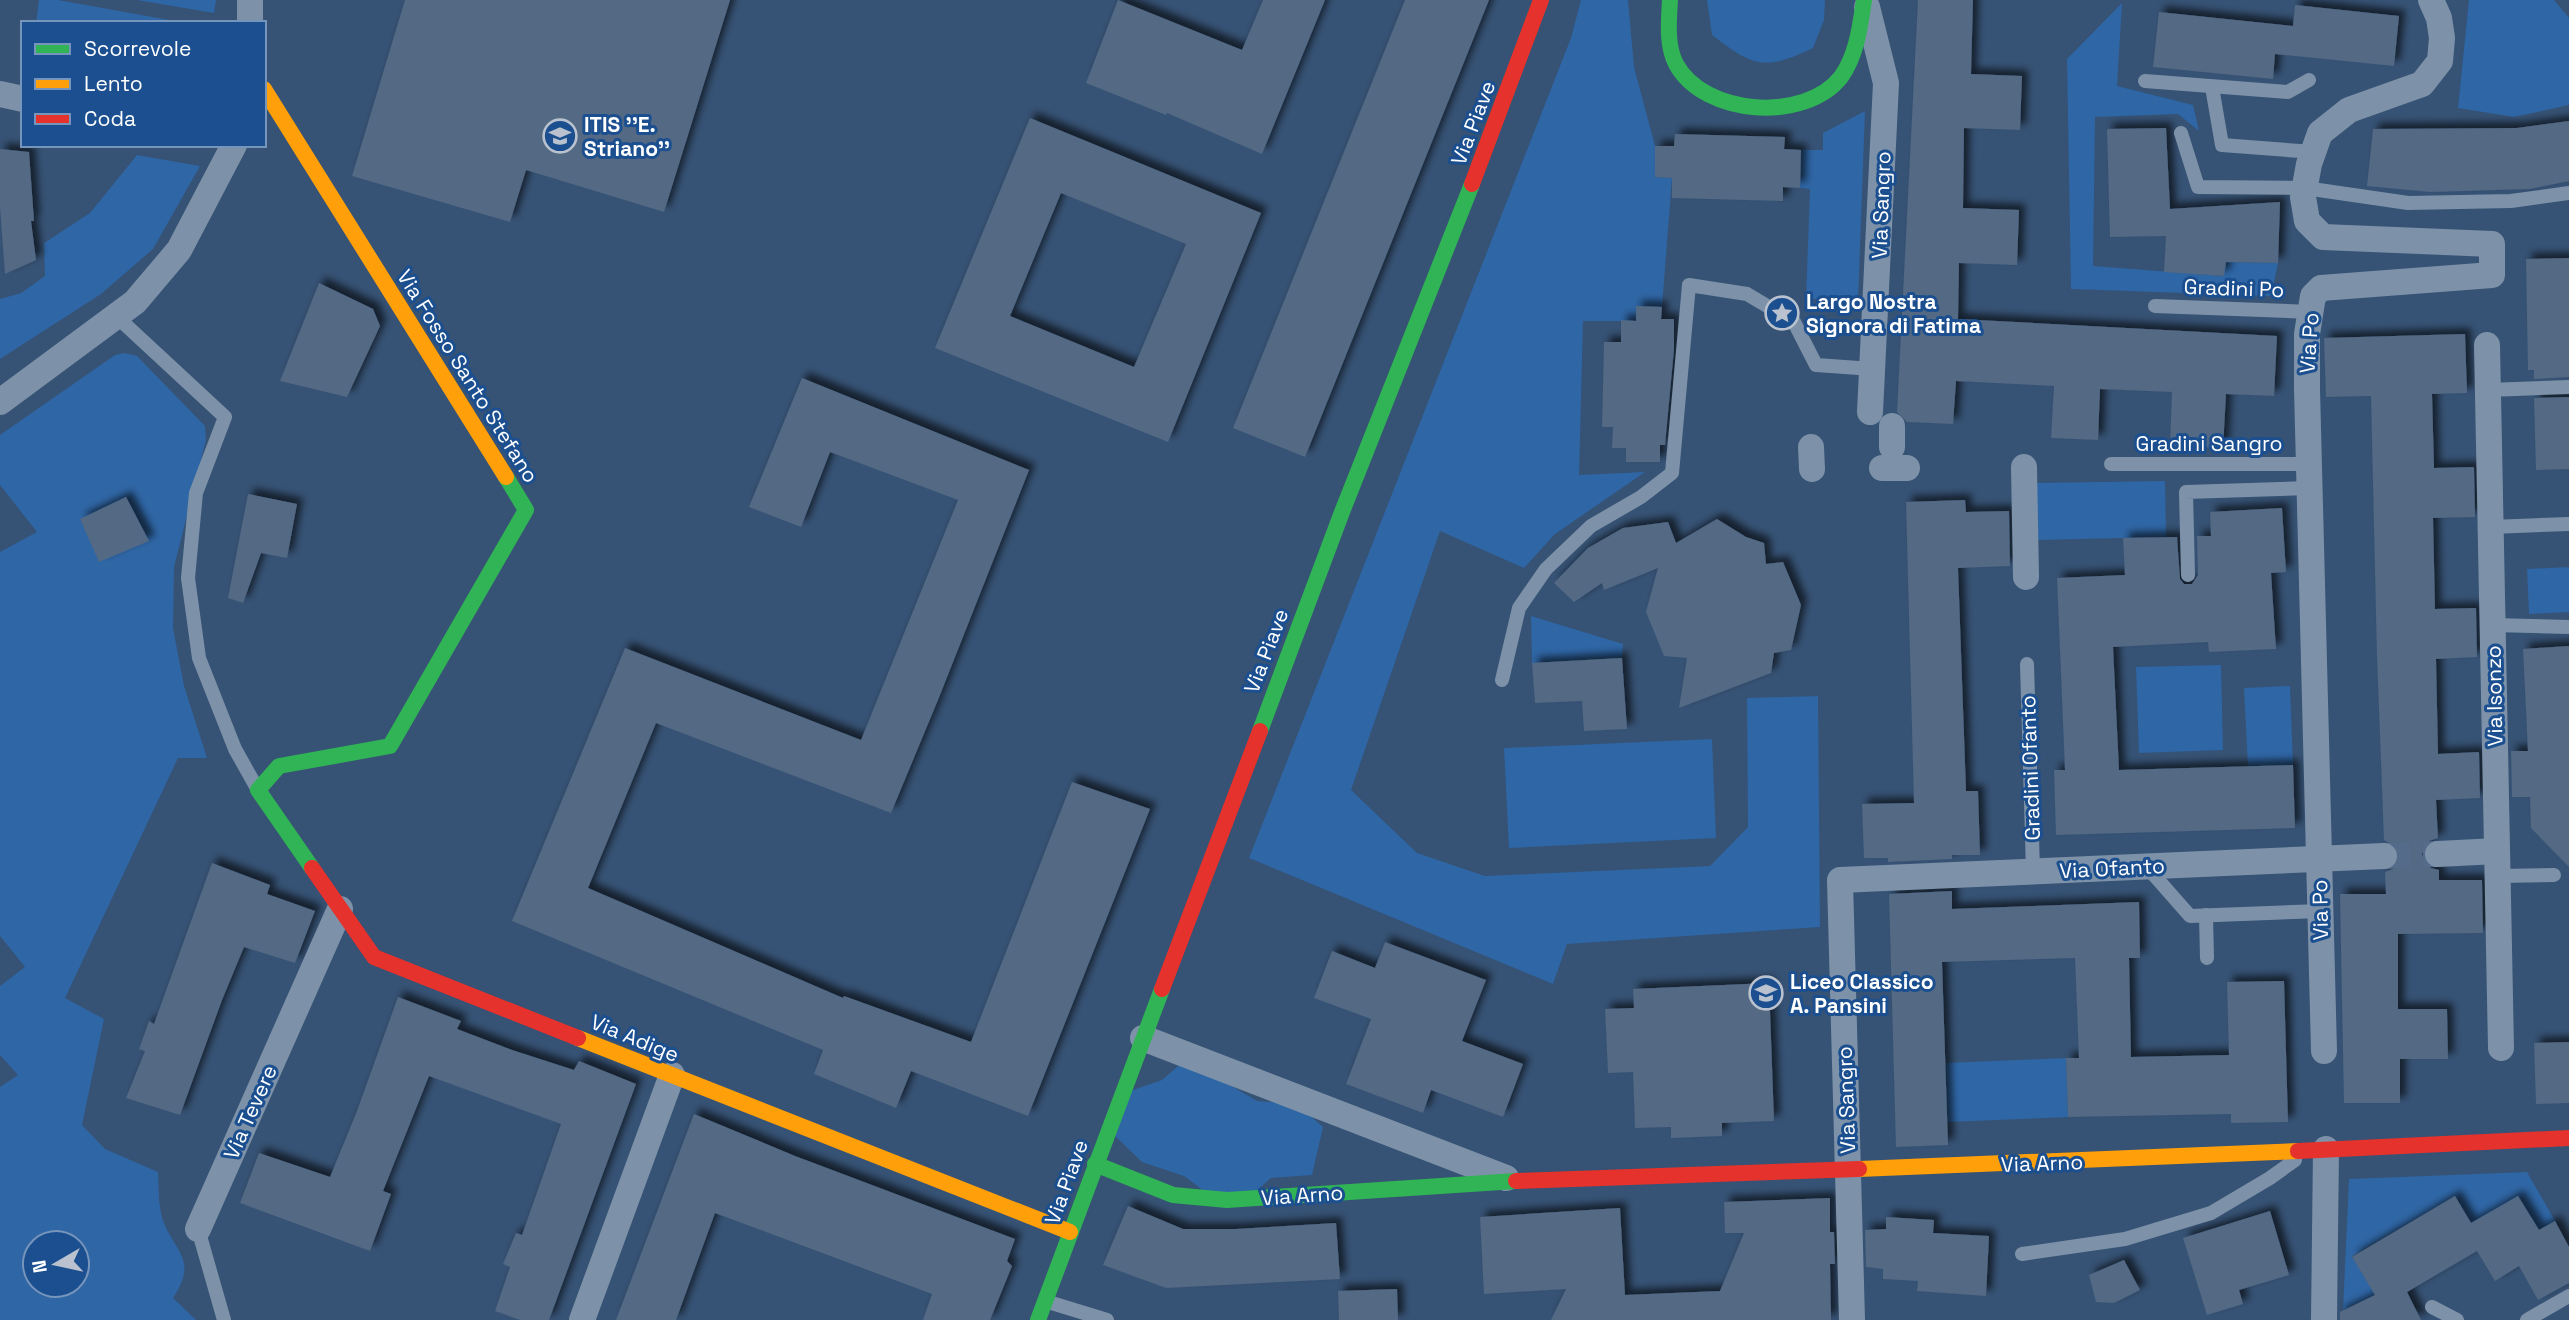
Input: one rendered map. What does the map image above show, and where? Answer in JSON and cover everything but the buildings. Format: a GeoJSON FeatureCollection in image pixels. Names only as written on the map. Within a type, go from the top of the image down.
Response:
{"type":"FeatureCollection","features":[{"type":"Feature","properties":{"kind":"street"},"geometry":{"type":"LineString","coordinates":[[250,0],[250,21]]}},
{"type":"Feature","properties":{"kind":"street","name":"Via Piave"},"geometry":{"type":"LineString","coordinates":[[1038,1320],[1348,496],[1486,148],[1541,0]]}},
{"type":"Feature","properties":{"kind":"street"},"geometry":{"type":"LineString","coordinates":[[1670,0],[1671,45],[1677,65],[1688,81],[1724,104],[1749,106],[1804,103],[1834,84],[1847,65],[1858,39],[1865,0]]}},
{"type":"Feature","properties":{"kind":"street","name":"Via Sangro"},"geometry":{"type":"LineString","coordinates":[[1865,0],[1886,83],[1870,412]]}},
{"type":"Feature","properties":{"kind":"street","name":"Via Po"},"geometry":{"type":"LineString","coordinates":[[2324,1051],[2308,476],[2307,348],[2313,296],[2321,288],[2492,275],[2492,244],[2323,237],[2307,221],[2303,197],[2320,133],[2348,110],[2422,83],[2440,61],[2442,38],[2439,18],[2431,0]]}},
{"type":"Feature","properties":{"kind":"street","name":"Via Fosso Santo Stefano"},"geometry":{"type":"LineString","coordinates":[[258,790],[279,766],[390,746],[526,510],[266,92]]}},
{"type":"Feature","properties":{"kind":"street"},"geometry":{"type":"LineString","coordinates":[[0,94],[21,99]]}},
{"type":"Feature","properties":{"kind":"street"},"geometry":{"type":"LineString","coordinates":[[0,402],[135,302],[179,250],[233,147]]}},
{"type":"Feature","properties":{"kind":"street","name":"Via Isonzo"},"geometry":{"type":"LineString","coordinates":[[2487,345],[2501,1048]]}},
{"type":"Feature","properties":{"kind":"street"},"geometry":{"type":"LineString","coordinates":[[2024,467],[2026,577]]}},
{"type":"Feature","properties":{"kind":"street","name":"Via Adige"},"geometry":{"type":"LineString","coordinates":[[258,790],[374,957],[1070,1233]]}},
{"type":"Feature","properties":{"kind":"street"},"geometry":{"type":"LineString","coordinates":[[2438,854],[2498,864]]}},
{"type":"Feature","properties":{"kind":"street","name":"Via Ofanto"},"geometry":{"type":"LineString","coordinates":[[1840,880],[2384,856]]}},
{"type":"Feature","properties":{"kind":"street","name":"Via Sangro"},"geometry":{"type":"LineString","coordinates":[[1840,880],[1852,1320]]}},
{"type":"Feature","properties":{"kind":"street","name":"Via Tevere"},"geometry":{"type":"LineString","coordinates":[[198,1229],[340,909]]}},
{"type":"Feature","properties":{"kind":"street","name":"Via Arno"},"geometry":{"type":"LineString","coordinates":[[1143,1038],[1514,1181]]}},
{"type":"Feature","properties":{"kind":"street"},"geometry":{"type":"LineString","coordinates":[[582,1320],[672,1075]]}},
{"type":"Feature","properties":{"kind":"street","name":"Via Arno"},"geometry":{"type":"LineString","coordinates":[[1095,1164],[1173,1195],[1227,1200],[1514,1181],[1848,1171],[2569,1138]]}},
{"type":"Feature","properties":{"kind":"street"},"geometry":{"type":"LineString","coordinates":[[2317,1150],[2327,1316]]}},
{"type":"Feature","properties":{"kind":"lane"},"geometry":{"type":"LineString","coordinates":[[2145,81],[2288,92],[2309,80]]}},
{"type":"Feature","properties":{"kind":"lane"},"geometry":{"type":"LineString","coordinates":[[2212,87],[2222,145],[2313,152]]}},
{"type":"Feature","properties":{"kind":"lane"},"geometry":{"type":"LineString","coordinates":[[2181,133],[2198,187],[2305,188],[2408,203],[2511,201],[2569,193]]}},
{"type":"Feature","properties":{"kind":"lane"},"geometry":{"type":"LineString","coordinates":[[1502,680],[1519,608],[1546,569],[1591,526],[1641,497],[1672,473],[1689,285],[1747,293],[1794,322],[1816,365],[1872,369]]}},
{"type":"Feature","properties":{"kind":"lane","name":"Gradini Po"},"geometry":{"type":"LineString","coordinates":[[2155,306],[2311,312]]}},
{"type":"Feature","properties":{"kind":"lane"},"geometry":{"type":"LineString","coordinates":[[116,316],[225,417],[196,493],[188,578],[199,658],[234,749],[258,790]]}},
{"type":"Feature","properties":{"kind":"lane"},"geometry":{"type":"LineString","coordinates":[[2488,390],[2569,387]]}},
{"type":"Feature","properties":{"kind":"lane","name":"Gradini Sangro"},"geometry":{"type":"LineString","coordinates":[[2111,464],[2308,476]]}},
{"type":"Feature","properties":{"kind":"lane"},"geometry":{"type":"LineString","coordinates":[[2188,575],[2186,492],[2308,476]]}},
{"type":"Feature","properties":{"kind":"lane"},"geometry":{"type":"LineString","coordinates":[[2491,527],[2569,524]]}},
{"type":"Feature","properties":{"kind":"lane"},"geometry":{"type":"LineString","coordinates":[[2493,625],[2569,627]]}},
{"type":"Feature","properties":{"kind":"lane","name":"Gradini Ofanto"},"geometry":{"type":"LineString","coordinates":[[2027,664],[2033,871]]}},
{"type":"Feature","properties":{"kind":"lane"},"geometry":{"type":"LineString","coordinates":[[2498,864],[2554,874]]}},
{"type":"Feature","properties":{"kind":"lane"},"geometry":{"type":"LineString","coordinates":[[2147,866],[2190,916],[2320,911]]}},
{"type":"Feature","properties":{"kind":"lane"},"geometry":{"type":"LineString","coordinates":[[2207,915],[2207,958]]}},
{"type":"Feature","properties":{"kind":"lane"},"geometry":{"type":"LineString","coordinates":[[2022,1254],[2125,1240],[2210,1213],[2317,1150]]}},
{"type":"Feature","properties":{"kind":"lane","name":"Via Tevere"},"geometry":{"type":"LineString","coordinates":[[198,1229],[224,1320]]}},
{"type":"Feature","properties":{"kind":"lane"},"geometry":{"type":"LineString","coordinates":[[2527,1320],[2569,1296]]}},
{"type":"Feature","properties":{"kind":"lane"},"geometry":{"type":"LineString","coordinates":[[1045,1301],[1107,1320]]}},
{"type":"Feature","properties":{"kind":"lane"},"geometry":{"type":"LineString","coordinates":[[2432,1307],[2457,1320]]}},
{"type":"Feature","properties":{"kind":"shaded area"},"geometry":{"type":"Polygon","coordinates":[[[39,0],[58,0],[175,21],[36,21],[39,0]]]}},
{"type":"Feature","properties":{"kind":"shaded area"},"geometry":{"type":"Polygon","coordinates":[[[137,0],[216,0],[214,13],[137,0]]]}},
{"type":"Feature","properties":{"kind":"shaded area"},"geometry":{"type":"Polygon","coordinates":[[[1581,0],[1628,0],[1634,67],[1655,146],[1655,177],[1672,178],[1662,307],[1636,306],[1636,321],[1583,321],[1579,475],[1645,472],[1555,534],[1524,568],[1440,531],[1351,790],[1417,853],[1485,876],[1710,866],[1748,827],[1747,698],[1818,696],[1820,927],[1567,944],[1553,984],[1249,858],[1571,38],[1581,0]]]}},
{"type":"Feature","properties":{"kind":"shaded area"},"geometry":{"type":"Polygon","coordinates":[[[1707,0],[1825,0],[1824,20],[1813,48],[1783,60],[1760,62],[1738,54],[1712,35],[1707,0]]]}},
{"type":"Feature","properties":{"kind":"shaded area"},"geometry":{"type":"Polygon","coordinates":[[[2469,0],[2554,0],[2569,18],[2569,105],[2514,117],[2458,108],[2469,0]]]}},
{"type":"Feature","properties":{"kind":"shaded area"},"geometry":{"type":"Polygon","coordinates":[[[2122,3],[2117,86],[2193,105],[2199,131],[2178,114],[2095,117],[2093,266],[2223,276],[2226,262],[2278,263],[2271,296],[2071,289],[2067,59],[2122,3]]]}},
{"type":"Feature","properties":{"kind":"shaded area"},"geometry":{"type":"Polygon","coordinates":[[[1865,111],[1858,301],[1806,299],[1810,189],[1800,188],[1801,150],[1823,150],[1823,133],[1865,111]]]}},
{"type":"Feature","properties":{"kind":"shaded area"},"geometry":{"type":"Polygon","coordinates":[[[137,155],[200,166],[153,249],[101,294],[0,359],[0,299],[21,293],[45,276],[44,243],[90,213],[137,155]]]}},
{"type":"Feature","properties":{"kind":"shaded area"},"geometry":{"type":"Polygon","coordinates":[[[125,353],[137,356],[205,426],[206,440],[174,567],[173,628],[184,686],[207,758],[178,758],[65,998],[104,1019],[82,1125],[105,1149],[158,1172],[162,1217],[184,1264],[181,1284],[173,1298],[196,1320],[0,1320],[0,1087],[18,1075],[0,1055],[0,986],[25,967],[0,936],[0,552],[37,532],[0,485],[0,435],[115,355],[125,353]]]}},
{"type":"Feature","properties":{"kind":"shaded area"},"geometry":{"type":"Polygon","coordinates":[[[2165,481],[2166,537],[2036,540],[2035,483],[2165,481]]]}},
{"type":"Feature","properties":{"kind":"shaded area"},"geometry":{"type":"Polygon","coordinates":[[[2569,567],[2569,612],[2529,614],[2527,569],[2569,567]]]}},
{"type":"Feature","properties":{"kind":"shaded area"},"geometry":{"type":"Polygon","coordinates":[[[1531,616],[1623,644],[1622,658],[1532,663],[1531,616]]]}},
{"type":"Feature","properties":{"kind":"shaded area"},"geometry":{"type":"Polygon","coordinates":[[[2221,665],[2223,750],[2139,753],[2136,667],[2221,665]]]}},
{"type":"Feature","properties":{"kind":"shaded area"},"geometry":{"type":"Polygon","coordinates":[[[2290,686],[2293,765],[2248,766],[2244,688],[2290,686]]]}},
{"type":"Feature","properties":{"kind":"shaded area"},"geometry":{"type":"Polygon","coordinates":[[[1712,739],[1716,838],[1509,848],[1504,748],[1712,739]]]}},
{"type":"Feature","properties":{"kind":"shaded area"},"geometry":{"type":"Polygon","coordinates":[[[2066,1058],[2068,1117],[1947,1122],[1946,1063],[2066,1058]]]}},
{"type":"Feature","properties":{"kind":"shaded area"},"geometry":{"type":"Polygon","coordinates":[[[1186,1059],[1257,1101],[1297,1104],[1323,1127],[1312,1175],[1271,1178],[1247,1199],[1204,1191],[1184,1176],[1142,1162],[1115,1136],[1130,1091],[1162,1080],[1186,1059]]]}},
{"type":"Feature","properties":{"kind":"shaded area"},"geometry":{"type":"Polygon","coordinates":[[[2527,1172],[2555,1221],[2539,1230],[2471,1223],[2455,1196],[2352,1256],[2375,1295],[2343,1310],[2349,1179],[2527,1172]]]}},
{"type":"Feature","properties":{"kind":"tunnel"},"geometry":{"type":"LineString","coordinates":[[2384,856],[2438,854]]}},
{"type":"Feature","properties":{"kind":"traffic: fast"},"geometry":{"type":"LineString","coordinates":[[1670,0],[1669,32],[1676,64],[1690,81],[1709,94],[1731,103],[1756,107],[1780,107],[1804,102],[1825,92],[1841,77],[1854,50],[1864,0]]}},
{"type":"Feature","properties":{"kind":"traffic: fast"},"geometry":{"type":"LineString","coordinates":[[1260,731],[1342,512],[1472,184]]}},
{"type":"Feature","properties":{"kind":"traffic: fast"},"geometry":{"type":"LineString","coordinates":[[312,868],[258,790],[279,766],[390,746],[526,510],[506,477]]}},
{"type":"Feature","properties":{"kind":"traffic: fast"},"geometry":{"type":"LineString","coordinates":[[1038,1320],[1162,989]]}},
{"type":"Feature","properties":{"kind":"traffic: fast"},"geometry":{"type":"LineString","coordinates":[[1095,1164],[1173,1195],[1227,1200],[1516,1181]]}},
{"type":"Feature","properties":{"kind":"traffic: slow"},"geometry":{"type":"LineString","coordinates":[[266,92],[506,477]]}},
{"type":"Feature","properties":{"kind":"traffic: slow"},"geometry":{"type":"LineString","coordinates":[[578,1038],[1070,1232]]}},
{"type":"Feature","properties":{"kind":"traffic: slow"},"geometry":{"type":"LineString","coordinates":[[1859,1169],[2298,1151]]}},
{"type":"Feature","properties":{"kind":"traffic: jam"},"geometry":{"type":"LineString","coordinates":[[1472,184],[1541,0]]}},
{"type":"Feature","properties":{"kind":"traffic: jam"},"geometry":{"type":"LineString","coordinates":[[1162,989],[1260,731]]}},
{"type":"Feature","properties":{"kind":"traffic: jam"},"geometry":{"type":"LineString","coordinates":[[312,868],[374,957],[578,1038]]}},
{"type":"Feature","properties":{"kind":"traffic: jam"},"geometry":{"type":"LineString","coordinates":[[2298,1151],[2569,1138]]}},
{"type":"Feature","properties":{"kind":"traffic: jam"},"geometry":{"type":"LineString","coordinates":[[1516,1181],[1859,1169]]}},
{"type":"Feature","properties":{"kind":"place","name":"ITIS ''E. Striano''"},"geometry":{"type":"Point","coordinates":[560,136]}},
{"type":"Feature","properties":{"kind":"place","name":"Largo Nostra Signora di Fatima"},"geometry":{"type":"Point","coordinates":[1782,313]}},
{"type":"Feature","properties":{"kind":"place","name":"Liceo Classico A. Pansini"},"geometry":{"type":"Point","coordinates":[1766,993]}}]}
